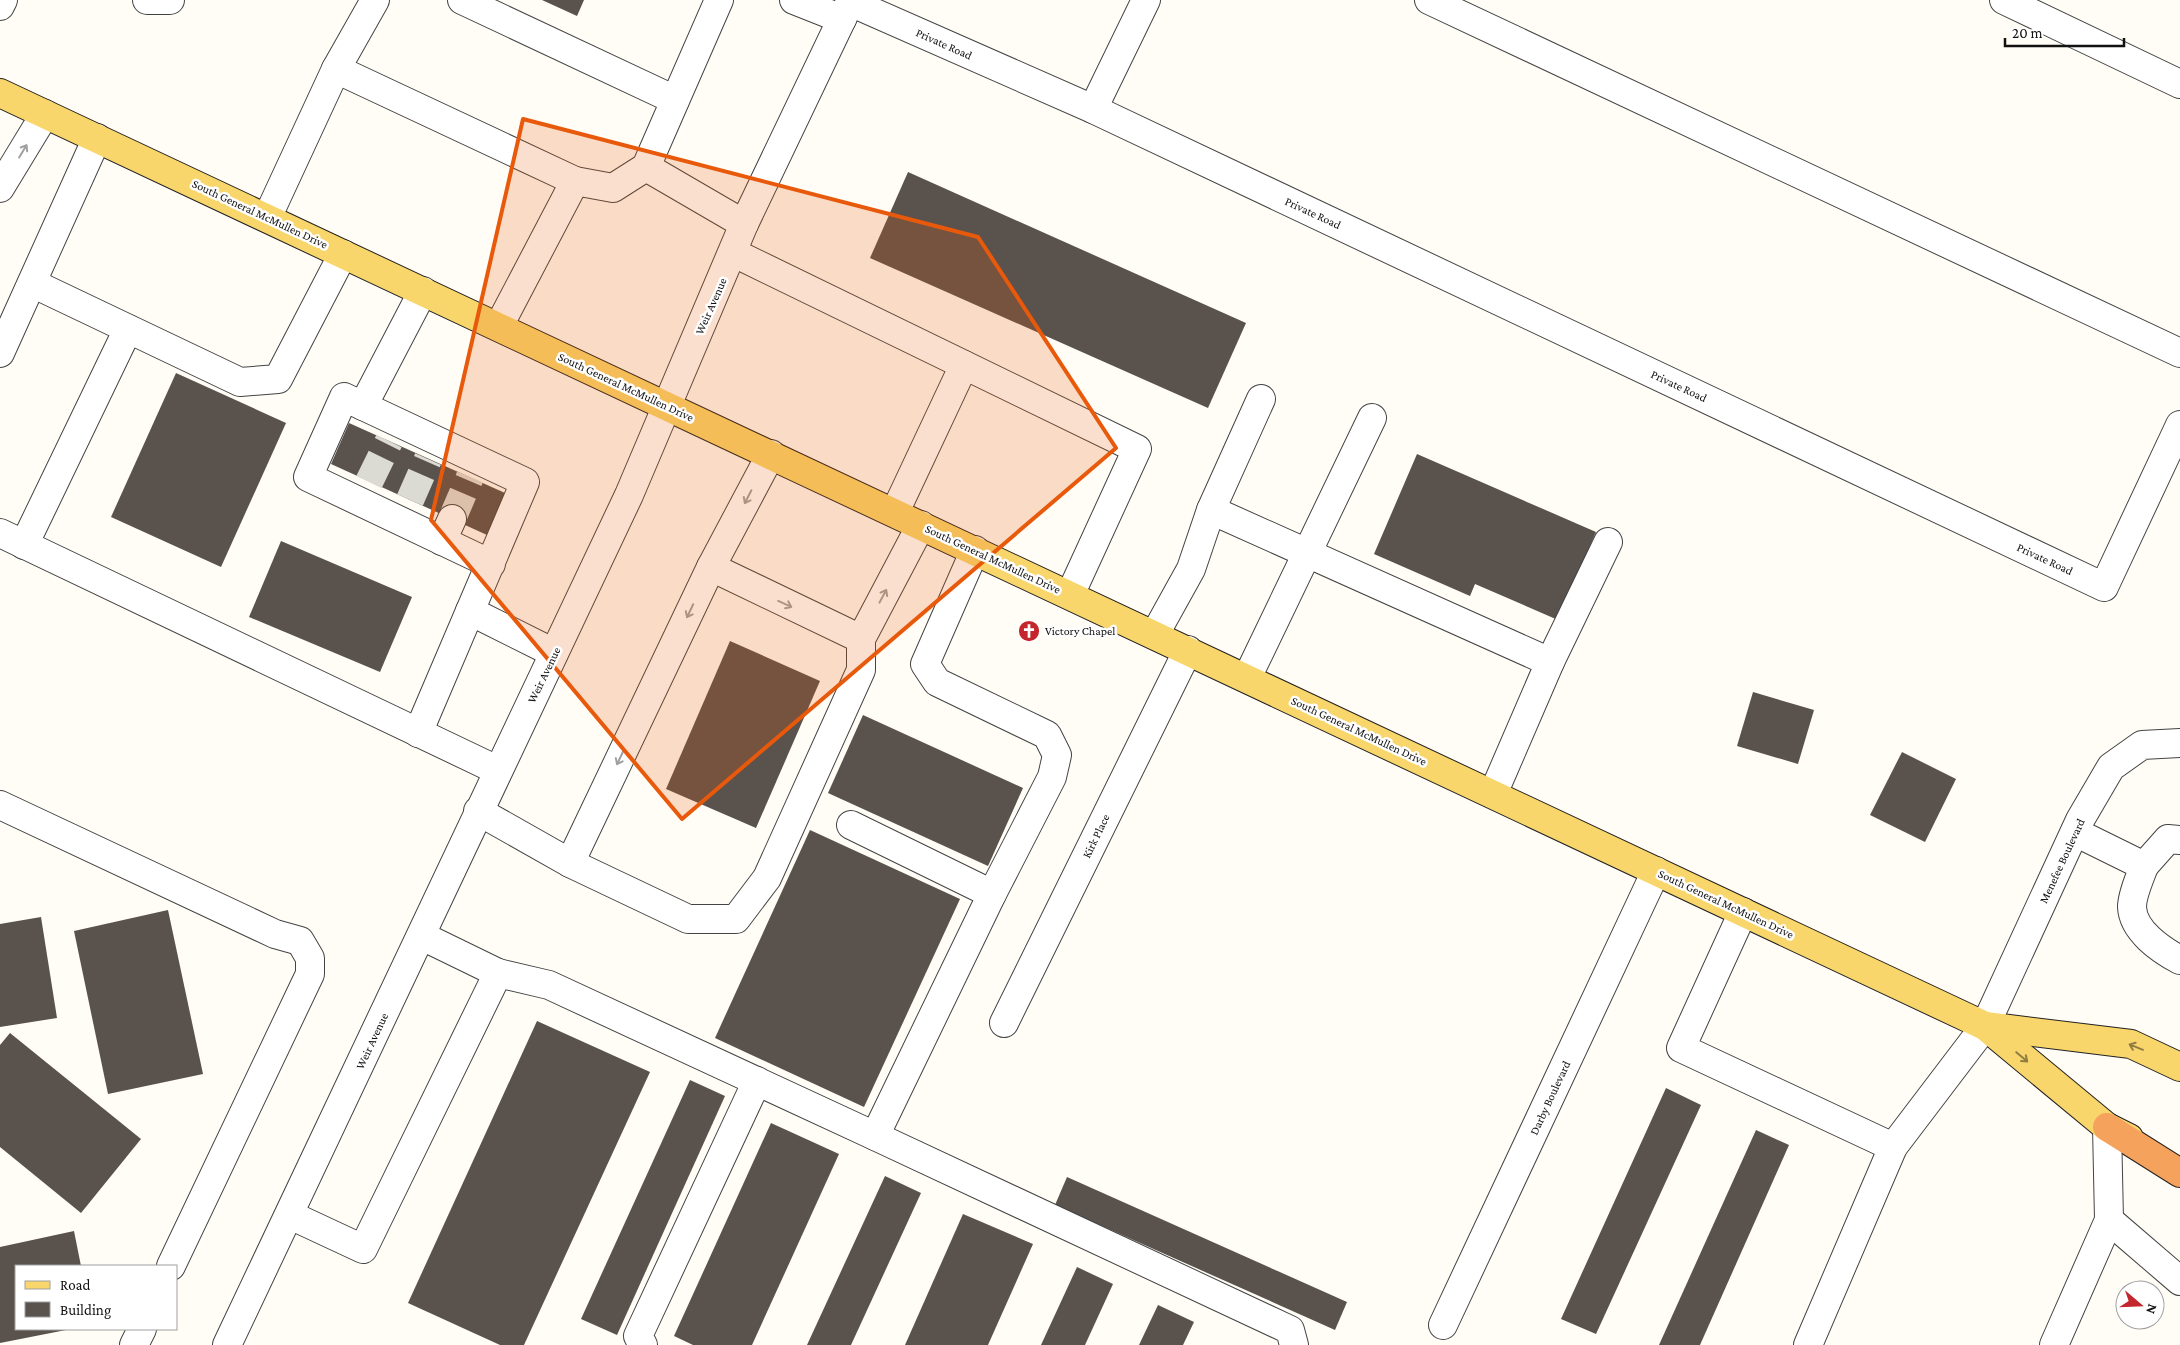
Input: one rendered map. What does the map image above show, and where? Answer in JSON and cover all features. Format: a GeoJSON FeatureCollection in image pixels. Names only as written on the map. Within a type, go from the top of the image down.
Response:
{"type":"FeatureCollection","features":[{"type":"Feature","properties":{"kind":"highway"},"geometry":{"type":"LineString","coordinates":[[2107,1127],[2180,1173]]}},
{"type":"Feature","properties":{"kind":"main road","name":"South General McMullen Drive"},"geometry":{"type":"LineString","coordinates":[[0,93],[1155,634],[1985,1026],[2107,1127],[2180,1161]]}},
{"type":"Feature","properties":{"kind":"main road","name":"South General McMullen Drive"},"geometry":{"type":"LineString","coordinates":[[1985,1026],[2131,1044],[2180,1067]]}},
{"type":"Feature","properties":{"kind":"street"},"geometry":{"type":"LineString","coordinates":[[0,6],[3,0]]}},
{"type":"Feature","properties":{"kind":"street"},"geometry":{"type":"LineString","coordinates":[[147,0],[170,0]]}},
{"type":"Feature","properties":{"kind":"street"},"geometry":{"type":"LineString","coordinates":[[267,218],[336,70],[375,0]]}},
{"type":"Feature","properties":{"kind":"street"},"geometry":{"type":"LineString","coordinates":[[462,0],[675,100]]}},
{"type":"Feature","properties":{"kind":"street"},"geometry":{"type":"LineString","coordinates":[[336,70],[576,180],[613,188],[646,167],[719,0]]}},
{"type":"Feature","properties":{"kind":"street","name":"Private Road"},"geometry":{"type":"LineString","coordinates":[[794,0],[848,7],[1093,109],[2104,586],[2180,425]]}},
{"type":"Feature","properties":{"kind":"street"},"geometry":{"type":"LineString","coordinates":[[1093,109],[1146,0]]}},
{"type":"Feature","properties":{"kind":"street"},"geometry":{"type":"LineString","coordinates":[[1428,0],[2180,353]]}},
{"type":"Feature","properties":{"kind":"street"},"geometry":{"type":"LineString","coordinates":[[2004,0],[2180,84]]}},
{"type":"Feature","properties":{"kind":"street","name":"Weir Avenue"},"geometry":{"type":"LineString","coordinates":[[228,1345],[422,936],[497,770],[629,495],[734,253],[744,224],[848,7]]}},
{"type":"Feature","properties":{"kind":"street"},"geometry":{"type":"LineString","coordinates":[[0,188],[45,114]]}},
{"type":"Feature","properties":{"kind":"street"},"geometry":{"type":"LineString","coordinates":[[0,353],[97,138]]}},
{"type":"Feature","properties":{"kind":"street"},"geometry":{"type":"LineString","coordinates":[[646,167],[744,224]]}},
{"type":"Feature","properties":{"kind":"street"},"geometry":{"type":"LineString","coordinates":[[499,326],[576,180]]}},
{"type":"Feature","properties":{"kind":"street"},"geometry":{"type":"LineString","coordinates":[[734,253],[1137,449],[1070,595]]}},
{"type":"Feature","properties":{"kind":"street"},"geometry":{"type":"LineString","coordinates":[[32,283],[240,382],[278,379],[343,254]]}},
{"type":"Feature","properties":{"kind":"street"},"geometry":{"type":"LineString","coordinates":[[364,406],[423,291]]}},
{"type":"Feature","properties":{"kind":"street"},"geometry":{"type":"LineString","coordinates":[[24,545],[128,329]]}},
{"type":"Feature","properties":{"kind":"street"},"geometry":{"type":"LineString","coordinates":[[895,512],[964,365]]}},
{"type":"Feature","properties":{"kind":"street"},"geometry":{"type":"LineString","coordinates":[[418,733],[525,482],[474,469],[394,432],[364,406],[344,397],[308,477],[364,492],[447,530],[490,564]]}},
{"type":"Feature","properties":{"kind":"street"},"geometry":{"type":"LineString","coordinates":[[1155,634],[1191,569],[1212,510],[1261,399]]}},
{"type":"Feature","properties":{"kind":"street"},"geometry":{"type":"LineString","coordinates":[[1247,678],[1372,418]]}},
{"type":"Feature","properties":{"kind":"street"},"geometry":{"type":"LineString","coordinates":[[570,863],[711,567],[771,454]]}},
{"type":"Feature","properties":{"kind":"street"},"geometry":{"type":"LineString","coordinates":[[1212,510],[1550,662]]}},
{"type":"Feature","properties":{"kind":"street"},"geometry":{"type":"LineString","coordinates":[[478,811],[570,863],[688,919],[736,919],[767,878],[861,670],[860,639],[921,525]]}},
{"type":"Feature","properties":{"kind":"street"},"geometry":{"type":"LineString","coordinates":[[0,534],[497,770]]}},
{"type":"Feature","properties":{"kind":"street"},"geometry":{"type":"LineString","coordinates":[[1493,794],[1550,662],[1608,542]]}},
{"type":"Feature","properties":{"kind":"street"},"geometry":{"type":"LineString","coordinates":[[876,1136],[992,894],[1052,777],[1057,755],[1047,735],[937,682],[926,664],[974,550]]}},
{"type":"Feature","properties":{"kind":"street"},"geometry":{"type":"LineString","coordinates":[[711,567],[860,639]]}},
{"type":"Feature","properties":{"kind":"street"},"geometry":{"type":"LineString","coordinates":[[470,611],[554,653]]}},
{"type":"Feature","properties":{"kind":"street","name":"Kirk Place"},"geometry":{"type":"LineString","coordinates":[[1004,1023],[1188,650]]}},
{"type":"Feature","properties":{"kind":"street","name":"Menefee Boulevard"},"geometry":{"type":"LineString","coordinates":[[1808,1345],[1894,1147],[1985,1026],[2075,832],[2111,768],[2142,745],[2180,743]]}},
{"type":"Feature","properties":{"kind":"street"},"geometry":{"type":"LineString","coordinates":[[0,805],[275,934],[300,941],[310,958],[310,974],[171,1265]]}},
{"type":"Feature","properties":{"kind":"street"},"geometry":{"type":"LineString","coordinates":[[851,826],[992,894]]}},
{"type":"Feature","properties":{"kind":"street"},"geometry":{"type":"LineString","coordinates":[[2075,832],[2144,866]]}},
{"type":"Feature","properties":{"kind":"street"},"geometry":{"type":"LineString","coordinates":[[2180,840],[2168,839],[2144,866],[2132,905],[2134,920],[2159,949],[2180,960]]}},
{"type":"Feature","properties":{"kind":"street","name":"Darby Boulevard"},"geometry":{"type":"LineString","coordinates":[[1443,1325],[1656,871]]}},
{"type":"Feature","properties":{"kind":"street"},"geometry":{"type":"LineString","coordinates":[[1743,912],[1681,1048],[1894,1147]]}},
{"type":"Feature","properties":{"kind":"street"},"geometry":{"type":"LineString","coordinates":[[422,936],[498,973],[550,985],[1290,1330],[1294,1345]]}},
{"type":"Feature","properties":{"kind":"street"},"geometry":{"type":"LineString","coordinates":[[290,1214],[363,1250],[498,973]]}},
{"type":"Feature","properties":{"kind":"street"},"geometry":{"type":"LineString","coordinates":[[643,1345],[638,1336],[757,1081]]}},
{"type":"Feature","properties":{"kind":"street"},"geometry":{"type":"LineString","coordinates":[[2054,1345],[2109,1220],[2107,1127]]}},
{"type":"Feature","properties":{"kind":"street"},"geometry":{"type":"LineString","coordinates":[[2109,1220],[2180,1281]]}},
{"type":"Feature","properties":{"kind":"street"},"geometry":{"type":"LineString","coordinates":[[134,1345],[142,1330]]}},
{"type":"Feature","properties":{"kind":"highlighted area"},"geometry":{"type":"Polygon","coordinates":[[[523,119],[978,237],[1116,448],[682,819],[431,520],[523,119]]]}},
{"type":"Feature","properties":{"kind":"building"},"geometry":{"type":"Polygon","coordinates":[[[542,0],[584,0],[577,16],[542,0]]]}},
{"type":"Feature","properties":{"kind":"building"},"geometry":{"type":"Polygon","coordinates":[[[908,172],[1246,323],[1208,408],[870,258],[908,172]]]}},
{"type":"Feature","properties":{"kind":"building"},"geometry":{"type":"Polygon","coordinates":[[[176,373],[286,423],[221,567],[111,517],[176,373]]]}},
{"type":"Feature","properties":{"kind":"building"},"geometry":{"type":"Polygon","coordinates":[[[349,423],[505,493],[487,535],[331,464],[349,423]]]}},
{"type":"Feature","properties":{"kind":"building"},"geometry":{"type":"Polygon","coordinates":[[[1417,454],[1596,532],[1558,620],[1475,584],[1470,596],[1374,554],[1417,454]]]}},
{"type":"Feature","properties":{"kind":"building"},"geometry":{"type":"Polygon","coordinates":[[[281,541],[412,597],[380,672],[249,617],[281,541]]]}},
{"type":"Feature","properties":{"kind":"building"},"geometry":{"type":"Polygon","coordinates":[[[730,641],[820,681],[756,828],[666,789],[730,641]]]}},
{"type":"Feature","properties":{"kind":"building"},"geometry":{"type":"Polygon","coordinates":[[[1753,692],[1814,710],[1798,764],[1737,746],[1753,692]]]}},
{"type":"Feature","properties":{"kind":"building"},"geometry":{"type":"Polygon","coordinates":[[[863,715],[1023,788],[988,866],[828,793],[863,715]]]}},
{"type":"Feature","properties":{"kind":"building"},"geometry":{"type":"Polygon","coordinates":[[[1902,752],[1956,779],[1925,842],[1870,815],[1902,752]]]}},
{"type":"Feature","properties":{"kind":"building"},"geometry":{"type":"Polygon","coordinates":[[[810,830],[960,899],[864,1107],[715,1038],[810,830]]]}},
{"type":"Feature","properties":{"kind":"building"},"geometry":{"type":"Polygon","coordinates":[[[168,910],[203,1074],[108,1094],[74,931],[168,910]]]}},
{"type":"Feature","properties":{"kind":"building"},"geometry":{"type":"Polygon","coordinates":[[[41,917],[57,1018],[0,1027],[0,924],[41,917]]]}},
{"type":"Feature","properties":{"kind":"building"},"geometry":{"type":"Polygon","coordinates":[[[537,1021],[650,1072],[524,1345],[500,1345],[408,1303],[537,1021]]]}},
{"type":"Feature","properties":{"kind":"building"},"geometry":{"type":"Polygon","coordinates":[[[10,1033],[141,1139],[81,1213],[0,1147],[0,1045],[10,1033]]]}},
{"type":"Feature","properties":{"kind":"building"},"geometry":{"type":"Polygon","coordinates":[[[690,1080],[725,1096],[617,1335],[581,1319],[690,1080]]]}},
{"type":"Feature","properties":{"kind":"building"},"geometry":{"type":"Polygon","coordinates":[[[1666,1088],[1701,1105],[1596,1334],[1561,1319],[1666,1088]]]}},
{"type":"Feature","properties":{"kind":"building"},"geometry":{"type":"Polygon","coordinates":[[[771,1123],[839,1154],[752,1345],[693,1345],[674,1336],[771,1123]]]}},
{"type":"Feature","properties":{"kind":"building"},"geometry":{"type":"Polygon","coordinates":[[[1756,1130],[1789,1145],[1700,1345],[1659,1345],[1756,1130]]]}},
{"type":"Feature","properties":{"kind":"building"},"geometry":{"type":"Polygon","coordinates":[[[885,1176],[921,1193],[851,1345],[807,1345],[885,1176]]]}},
{"type":"Feature","properties":{"kind":"building"},"geometry":{"type":"Polygon","coordinates":[[[1067,1177],[1347,1302],[1335,1330],[1055,1205],[1067,1177]]]}},
{"type":"Feature","properties":{"kind":"building"},"geometry":{"type":"Polygon","coordinates":[[[963,1214],[1033,1244],[988,1345],[905,1345],[963,1214]]]}},
{"type":"Feature","properties":{"kind":"building"},"geometry":{"type":"Polygon","coordinates":[[[74,1231],[81,1265],[15,1265],[15,1330],[66,1330],[0,1343],[0,1247],[74,1231]]]}},
{"type":"Feature","properties":{"kind":"building"},"geometry":{"type":"Polygon","coordinates":[[[1077,1267],[1113,1284],[1085,1345],[1041,1345],[1077,1267]]]}},
{"type":"Feature","properties":{"kind":"building"},"geometry":{"type":"Polygon","coordinates":[[[1158,1305],[1194,1322],[1183,1345],[1139,1345],[1158,1305]]]}},
{"type":"Feature","properties":{"kind":"tunnel"},"geometry":{"type":"LineString","coordinates":[[369,482],[389,441]]}},
{"type":"Feature","properties":{"kind":"tunnel"},"geometry":{"type":"LineString","coordinates":[[410,500],[428,459]]}},
{"type":"Feature","properties":{"kind":"tunnel"},"geometry":{"type":"LineString","coordinates":[[452,519],[470,477]]}},
{"type":"Feature","properties":{"kind":"place","name":"Victory Chapel"},"geometry":{"type":"Point","coordinates":[1029,631]}}]}
